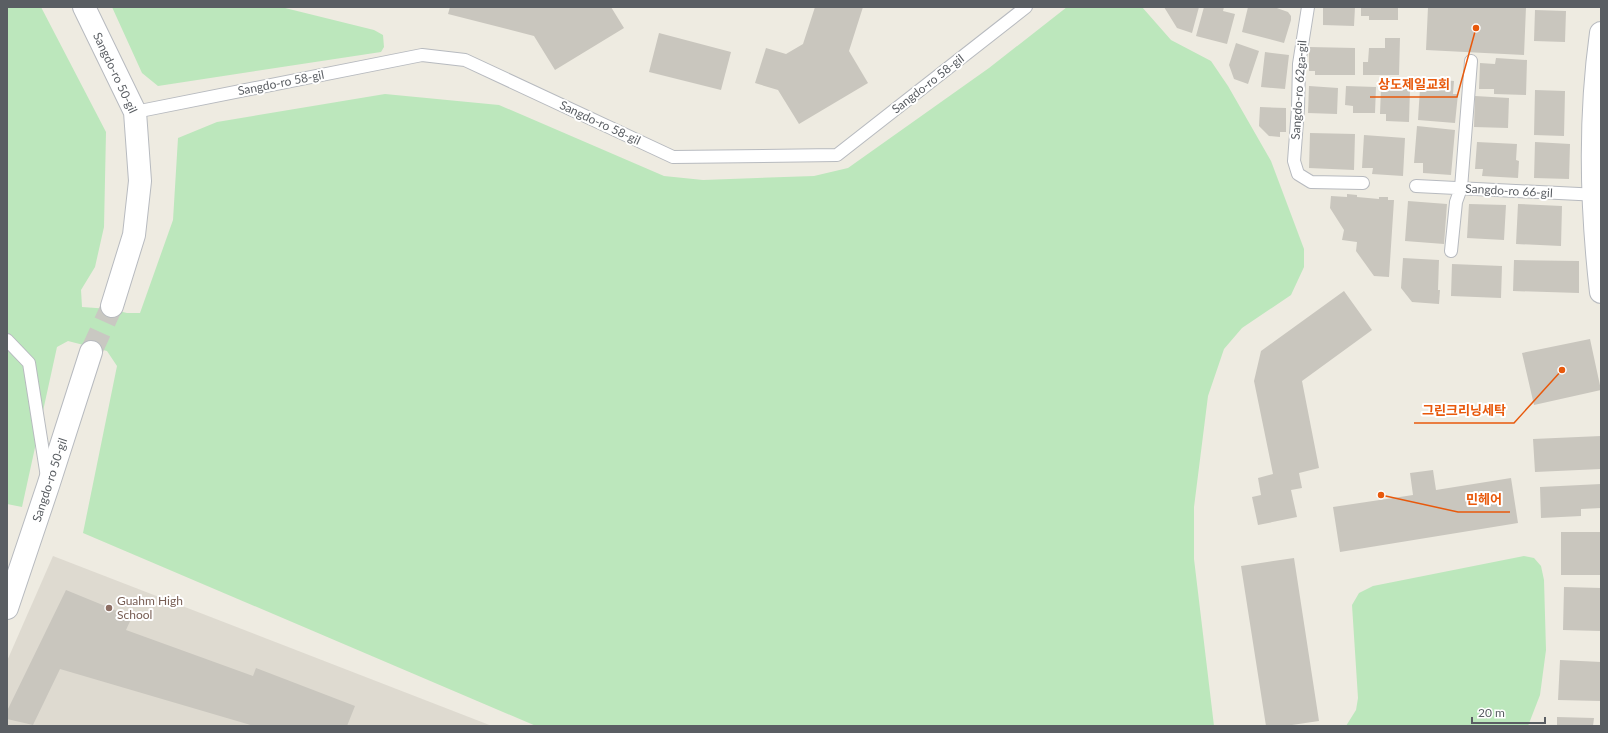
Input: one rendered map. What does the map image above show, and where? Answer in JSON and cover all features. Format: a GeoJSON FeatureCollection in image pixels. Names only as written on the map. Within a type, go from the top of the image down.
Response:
{"type":"FeatureCollection","features":[{"type":"Feature","properties":{"kind":"street","name":"Sangdo-ro 50-gil"},"geometry":{"type":"LineString","coordinates":[[84,7],[135,112],[140,181],[134,235],[112,306]]}},
{"type":"Feature","properties":{"kind":"street"},"geometry":{"type":"LineString","coordinates":[[1600,43],[1592,151],[1597,195],[1596,247],[1601,292]]}},
{"type":"Feature","properties":{"kind":"street","name":"Sangdo-ro 50-gil"},"geometry":{"type":"LineString","coordinates":[[7,608],[91,352]]}},
{"type":"Feature","properties":{"kind":"lane","name":"Sangdo-ro 58-gil"},"geometry":{"type":"LineString","coordinates":[[135,112],[422,55],[465,60],[673,157],[837,155],[1026,7]]}},
{"type":"Feature","properties":{"kind":"lane","name":"Sangdo-ro 62ga-gil"},"geometry":{"type":"LineString","coordinates":[[1308,7],[1299,64],[1298,108],[1294,161],[1298,174],[1311,182],[1363,183]]}},
{"type":"Feature","properties":{"kind":"lane"},"geometry":{"type":"LineString","coordinates":[[1452,251],[1456,202],[1461,188],[1472,61]]}},
{"type":"Feature","properties":{"kind":"lane","name":"Sangdo-ro 66-gil"},"geometry":{"type":"LineString","coordinates":[[1416,186],[1597,195]]}},
{"type":"Feature","properties":{"kind":"lane"},"geometry":{"type":"LineString","coordinates":[[7,340],[29,363],[48,486]]}},
{"type":"Feature","properties":{"kind":"shaded area","name":"Guahm High School"},"geometry":{"type":"Polygon","coordinates":[[[53,556],[492,726],[7,726],[7,661],[53,556]]]}},
{"type":"Feature","properties":{"kind":"green space"},"geometry":{"type":"Polygon","coordinates":[[[7,7],[41,7],[106,132],[104,227],[95,267],[81,290],[82,307],[110,309],[127,313],[140,313],[173,220],[178,138],[217,122],[385,94],[499,105],[664,176],[703,180],[814,176],[848,168],[989,68],[1067,7],[1142,7],[1171,40],[1211,61],[1228,86],[1271,161],[1304,249],[1304,267],[1291,295],[1242,328],[1224,349],[1208,396],[1194,507],[1194,559],[1214,726],[536,726],[83,533],[117,366],[107,351],[68,341],[57,347],[22,507],[7,504],[7,7]]]}},
{"type":"Feature","properties":{"kind":"green space"},"geometry":{"type":"Polygon","coordinates":[[[112,7],[281,7],[374,30],[383,35],[384,47],[381,52],[158,86],[142,73],[112,7]]]}},
{"type":"Feature","properties":{"kind":"green space"},"geometry":{"type":"Polygon","coordinates":[[[1524,556],[1534,558],[1541,566],[1544,580],[1546,650],[1540,695],[1528,726],[1346,726],[1356,710],[1358,698],[1352,605],[1359,593],[1373,586],[1524,556]]]}},
{"type":"Feature","properties":{"kind":"building"},"geometry":{"type":"Polygon","coordinates":[[[450,7],[611,7],[624,28],[555,70],[534,36],[448,14],[450,7]]]}},
{"type":"Feature","properties":{"kind":"building"},"geometry":{"type":"Polygon","coordinates":[[[815,7],[863,7],[849,51],[868,83],[799,124],[778,90],[755,83],[766,48],[786,54],[803,44],[815,7]]]}},
{"type":"Feature","properties":{"kind":"building"},"geometry":{"type":"Polygon","coordinates":[[[1164,7],[1199,7],[1192,33],[1177,28],[1164,7]]]}},
{"type":"Feature","properties":{"kind":"building"},"geometry":{"type":"Polygon","coordinates":[[[1204,7],[1224,7],[1223,11],[1235,14],[1227,44],[1196,36],[1204,7]]]}},
{"type":"Feature","properties":{"kind":"building"},"geometry":{"type":"Polygon","coordinates":[[[1248,7],[1274,7],[1288,12],[1291,16],[1291,20],[1284,43],[1242,32],[1248,7]]]}},
{"type":"Feature","properties":{"kind":"building"},"geometry":{"type":"Polygon","coordinates":[[[1323,7],[1355,7],[1354,26],[1323,25],[1323,7]]]}},
{"type":"Feature","properties":{"kind":"building"},"geometry":{"type":"Polygon","coordinates":[[[1361,7],[1398,7],[1398,20],[1369,20],[1369,16],[1361,16],[1361,7]]]}},
{"type":"Feature","properties":{"kind":"building"},"geometry":{"type":"Polygon","coordinates":[[[1428,7],[1526,7],[1524,55],[1426,50],[1428,7]]]}},
{"type":"Feature","properties":{"kind":"building"},"geometry":{"type":"Polygon","coordinates":[[[1535,10],[1566,11],[1565,42],[1534,41],[1535,10]]]}},
{"type":"Feature","properties":{"kind":"building"},"geometry":{"type":"Polygon","coordinates":[[[659,33],[731,52],[721,90],[649,72],[659,33]]]}},
{"type":"Feature","properties":{"kind":"building"},"geometry":{"type":"Polygon","coordinates":[[[1385,38],[1400,38],[1399,75],[1363,75],[1363,62],[1368,62],[1369,48],[1385,48],[1385,38]]]}},
{"type":"Feature","properties":{"kind":"building"},"geometry":{"type":"Polygon","coordinates":[[[1236,43],[1259,51],[1248,84],[1234,79],[1229,65],[1236,43]]]}},
{"type":"Feature","properties":{"kind":"building"},"geometry":{"type":"Polygon","coordinates":[[[1309,47],[1355,48],[1355,75],[1315,75],[1315,71],[1309,71],[1309,47]]]}},
{"type":"Feature","properties":{"kind":"building"},"geometry":{"type":"Polygon","coordinates":[[[1265,52],[1289,55],[1285,89],[1261,87],[1265,52]]]}},
{"type":"Feature","properties":{"kind":"building"},"geometry":{"type":"Polygon","coordinates":[[[1496,58],[1527,60],[1526,95],[1494,94],[1494,89],[1479,89],[1480,63],[1495,64],[1496,58]]]}},
{"type":"Feature","properties":{"kind":"building"},"geometry":{"type":"Polygon","coordinates":[[[1430,79],[1454,81],[1453,94],[1458,94],[1455,123],[1418,120],[1420,88],[1429,89],[1430,79]]]}},
{"type":"Feature","properties":{"kind":"building"},"geometry":{"type":"Polygon","coordinates":[[[1309,86],[1338,88],[1337,114],[1308,113],[1309,86]]]}},
{"type":"Feature","properties":{"kind":"building"},"geometry":{"type":"Polygon","coordinates":[[[1346,86],[1376,87],[1375,113],[1353,113],[1353,106],[1345,105],[1346,86]]]}},
{"type":"Feature","properties":{"kind":"building"},"geometry":{"type":"Polygon","coordinates":[[[1381,88],[1410,89],[1409,122],[1386,121],[1386,114],[1380,114],[1381,88]]]}},
{"type":"Feature","properties":{"kind":"building"},"geometry":{"type":"Polygon","coordinates":[[[1535,90],[1565,91],[1564,136],[1534,135],[1535,90]]]}},
{"type":"Feature","properties":{"kind":"building"},"geometry":{"type":"Polygon","coordinates":[[[1475,96],[1509,98],[1508,128],[1474,127],[1475,96]]]}},
{"type":"Feature","properties":{"kind":"building"},"geometry":{"type":"Polygon","coordinates":[[[1260,107],[1286,108],[1286,132],[1280,132],[1280,137],[1269,136],[1259,126],[1260,107]]]}},
{"type":"Feature","properties":{"kind":"building"},"geometry":{"type":"Polygon","coordinates":[[[1417,126],[1455,130],[1451,175],[1423,173],[1423,163],[1414,163],[1417,126]]]}},
{"type":"Feature","properties":{"kind":"building"},"geometry":{"type":"Polygon","coordinates":[[[1310,133],[1355,134],[1354,170],[1309,168],[1310,133]]]}},
{"type":"Feature","properties":{"kind":"building"},"geometry":{"type":"Polygon","coordinates":[[[1364,135],[1405,138],[1403,176],[1372,174],[1373,168],[1362,168],[1364,135]]]}},
{"type":"Feature","properties":{"kind":"building"},"geometry":{"type":"Polygon","coordinates":[[[1477,142],[1517,144],[1516,160],[1519,161],[1518,178],[1482,176],[1483,169],[1475,169],[1477,142]]]}},
{"type":"Feature","properties":{"kind":"building"},"geometry":{"type":"Polygon","coordinates":[[[1535,142],[1570,144],[1569,179],[1534,178],[1535,142]]]}},
{"type":"Feature","properties":{"kind":"building"},"geometry":{"type":"Polygon","coordinates":[[[1347,194],[1357,195],[1357,197],[1379,199],[1379,197],[1388,197],[1388,200],[1394,200],[1389,277],[1374,276],[1356,251],[1357,242],[1342,240],[1344,230],[1330,208],[1331,196],[1347,197],[1347,194]]]}},
{"type":"Feature","properties":{"kind":"building"},"geometry":{"type":"Polygon","coordinates":[[[1408,201],[1447,204],[1444,244],[1405,241],[1408,201]]]}},
{"type":"Feature","properties":{"kind":"building"},"geometry":{"type":"Polygon","coordinates":[[[1469,204],[1506,205],[1504,240],[1467,238],[1469,204]]]}},
{"type":"Feature","properties":{"kind":"building"},"geometry":{"type":"Polygon","coordinates":[[[1518,204],[1562,206],[1561,246],[1516,244],[1518,204]]]}},
{"type":"Feature","properties":{"kind":"building"},"geometry":{"type":"Polygon","coordinates":[[[1403,258],[1439,260],[1439,304],[1412,302],[1401,288],[1403,258]]]}},
{"type":"Feature","properties":{"kind":"building"},"geometry":{"type":"Polygon","coordinates":[[[1514,260],[1579,261],[1579,293],[1513,291],[1514,260]]]}},
{"type":"Feature","properties":{"kind":"building"},"geometry":{"type":"Polygon","coordinates":[[[1452,264],[1502,266],[1501,298],[1451,296],[1452,264]]]}},
{"type":"Feature","properties":{"kind":"building"},"geometry":{"type":"Polygon","coordinates":[[[1344,291],[1372,330],[1302,381],[1319,468],[1299,473],[1302,488],[1291,490],[1297,517],[1258,525],[1252,497],[1261,495],[1258,478],[1273,474],[1254,381],[1261,351],[1344,291]]]}},
{"type":"Feature","properties":{"kind":"building"},"geometry":{"type":"Polygon","coordinates":[[[1590,339],[1601,390],[1534,405],[1522,353],[1590,339]]]}},
{"type":"Feature","properties":{"kind":"building"},"geometry":{"type":"Polygon","coordinates":[[[1601,436],[1601,469],[1535,472],[1533,439],[1601,436]]]}},
{"type":"Feature","properties":{"kind":"building"},"geometry":{"type":"Polygon","coordinates":[[[1433,470],[1436,490],[1511,478],[1518,523],[1340,552],[1333,507],[1413,495],[1410,473],[1433,470]]]}},
{"type":"Feature","properties":{"kind":"building"},"geometry":{"type":"Polygon","coordinates":[[[1601,484],[1601,508],[1581,509],[1581,516],[1541,518],[1540,487],[1601,484]]]}},
{"type":"Feature","properties":{"kind":"building"},"geometry":{"type":"Polygon","coordinates":[[[1561,532],[1601,532],[1601,575],[1561,575],[1561,532]]]}},
{"type":"Feature","properties":{"kind":"building"},"geometry":{"type":"Polygon","coordinates":[[[1294,558],[1319,721],[1285,726],[1266,726],[1241,566],[1294,558]]]}},
{"type":"Feature","properties":{"kind":"building"},"geometry":{"type":"Polygon","coordinates":[[[1564,587],[1601,588],[1601,631],[1563,630],[1564,587]]]}},
{"type":"Feature","properties":{"kind":"building"},"geometry":{"type":"Polygon","coordinates":[[[66,590],[132,617],[126,630],[253,676],[256,668],[355,706],[347,726],[254,726],[60,669],[33,725],[7,719],[7,711],[66,590]]]}},
{"type":"Feature","properties":{"kind":"building"},"geometry":{"type":"Polygon","coordinates":[[[1560,660],[1601,662],[1601,701],[1558,700],[1560,660]]]}},
{"type":"Feature","properties":{"kind":"building"},"geometry":{"type":"Polygon","coordinates":[[[1557,717],[1594,718],[1593,726],[1557,726],[1557,717]]]}},
{"type":"Feature","properties":{"kind":"tunnel"},"geometry":{"type":"LineString","coordinates":[[91,352],[112,306]]}},
{"type":"Feature","properties":{"kind":"place","name":"상도제일교회"},"geometry":{"type":"Point","coordinates":[1476,28]}},
{"type":"Feature","properties":{"kind":"place","name":"그린크리닝세탁"},"geometry":{"type":"Point","coordinates":[1562,370]}},
{"type":"Feature","properties":{"kind":"place","name":"민헤어"},"geometry":{"type":"Point","coordinates":[1381,495]}},
{"type":"Feature","properties":{"kind":"place","name":"Guahm High School"},"geometry":{"type":"Point","coordinates":[109,608]}}]}
